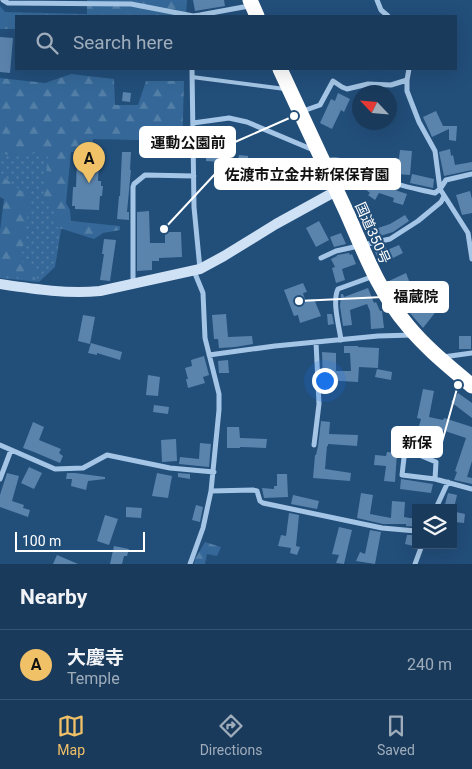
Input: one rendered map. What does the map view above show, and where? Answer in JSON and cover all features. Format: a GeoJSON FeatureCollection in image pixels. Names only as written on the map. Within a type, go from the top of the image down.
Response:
{"type":"FeatureCollection","features":[{"type":"Feature","properties":{"kind":"highway","name":"国道350号"},"geometry":{"type":"LineString","coordinates":[[280,70],[375,276],[388,300],[415,334],[472,386]]}},
{"type":"Feature","properties":{"kind":"street"},"geometry":{"type":"LineString","coordinates":[[4,0],[8,4],[131,4],[188,15]]}},
{"type":"Feature","properties":{"kind":"street"},"geometry":{"type":"LineString","coordinates":[[377,0],[387,15]]}},
{"type":"Feature","properties":{"kind":"street"},"geometry":{"type":"LineString","coordinates":[[206,15],[253,7]]}},
{"type":"Feature","properties":{"kind":"street"},"geometry":{"type":"LineString","coordinates":[[190,564],[203,528],[211,491],[220,410],[219,394],[205,338],[203,293],[197,270],[192,70]]}},
{"type":"Feature","properties":{"kind":"street"},"geometry":{"type":"LineString","coordinates":[[409,70],[406,80],[407,91],[419,122],[435,151],[440,189],[468,233],[472,260]]}},
{"type":"Feature","properties":{"kind":"street"},"geometry":{"type":"LineString","coordinates":[[300,112],[320,105],[333,81],[347,89],[368,84],[391,85],[406,80]]}},
{"type":"Feature","properties":{"kind":"street"},"geometry":{"type":"LineString","coordinates":[[193,123],[229,118],[247,122],[311,149],[329,160],[352,163],[398,184],[435,194],[446,180],[472,174]]}},
{"type":"Feature","properties":{"kind":"street"},"geometry":{"type":"LineString","coordinates":[[133,284],[134,184],[145,175],[194,176]]}},
{"type":"Feature","properties":{"kind":"street"},"geometry":{"type":"LineString","coordinates":[[0,284],[49,290],[100,291],[197,270],[336,191]]}},
{"type":"Feature","properties":{"kind":"street"},"geometry":{"type":"LineString","coordinates":[[321,258],[336,251],[390,239],[418,221],[441,202],[444,196]]}},
{"type":"Feature","properties":{"kind":"street"},"geometry":{"type":"LineString","coordinates":[[341,340],[335,299],[338,288],[375,276]]}},
{"type":"Feature","properties":{"kind":"street"},"geometry":{"type":"LineString","coordinates":[[209,354],[316,342],[415,334]]}},
{"type":"Feature","properties":{"kind":"street"},"geometry":{"type":"LineString","coordinates":[[314,445],[319,404],[316,342]]}},
{"type":"Feature","properties":{"kind":"street"},"geometry":{"type":"LineString","coordinates":[[440,358],[472,353]]}},
{"type":"Feature","properties":{"kind":"street"},"geometry":{"type":"LineString","coordinates":[[0,444],[55,469],[83,468],[107,455],[170,468],[214,472]]}},
{"type":"Feature","properties":{"kind":"street"},"geometry":{"type":"LineString","coordinates":[[435,479],[436,462],[406,449],[402,475],[435,479],[472,489]]}},
{"type":"Feature","properties":{"kind":"street"},"geometry":{"type":"LineString","coordinates":[[0,479],[11,450]]}},
{"type":"Feature","properties":{"kind":"street"},"geometry":{"type":"LineString","coordinates":[[438,504],[448,482]]}},
{"type":"Feature","properties":{"kind":"street"},"geometry":{"type":"LineString","coordinates":[[211,491],[253,490],[257,491],[260,501],[263,503],[382,528],[412,531]]}},
{"type":"Feature","properties":{"kind":"street"},"geometry":{"type":"LineString","coordinates":[[415,564],[421,549]]}},
{"type":"Feature","properties":{"kind":"lane"},"geometry":{"type":"LineString","coordinates":[[192,77],[290,90]]}},
{"type":"Feature","properties":{"kind":"green space"},"geometry":{"type":"Polygon","coordinates":[[[87,0],[187,0],[186,15],[15,15],[15,29],[0,29],[0,6],[5,12],[87,14],[87,0]]]}},
{"type":"Feature","properties":{"kind":"green space"},"geometry":{"type":"Polygon","coordinates":[[[71,74],[114,79],[115,105],[138,105],[146,81],[184,81],[182,153],[148,155],[139,140],[93,139],[92,152],[71,152],[66,203],[70,210],[71,221],[120,226],[120,230],[103,233],[94,239],[53,226],[55,211],[44,197],[48,156],[38,152],[19,157],[0,153],[0,78],[45,83],[71,74]]]}},
{"type":"Feature","properties":{"kind":"green space"},"geometry":{"type":"Polygon","coordinates":[[[0,114],[54,135],[62,216],[61,230],[55,267],[39,282],[0,278],[0,254],[6,197],[0,195],[0,114]]]}},
{"type":"Feature","properties":{"kind":"green space"},"geometry":{"type":"Polygon","coordinates":[[[0,176],[30,198],[21,261],[37,270],[37,280],[0,275],[0,231],[4,199],[0,197],[0,176]]]}},
{"type":"Feature","properties":{"kind":"green space"},"geometry":{"type":"Polygon","coordinates":[[[205,542],[221,547],[217,556],[207,554],[205,564],[194,564],[195,559],[205,542]]]}},
{"type":"Feature","properties":{"kind":"building"},"geometry":{"type":"Polygon","coordinates":[[[193,0],[224,0],[225,6],[195,11],[193,0]]]}},
{"type":"Feature","properties":{"kind":"building"},"geometry":{"type":"Polygon","coordinates":[[[0,37],[13,38],[10,73],[0,72],[0,37]]]}},
{"type":"Feature","properties":{"kind":"building"},"geometry":{"type":"Polygon","coordinates":[[[123,92],[131,93],[130,102],[122,101],[123,92]]]}},
{"type":"Feature","properties":{"kind":"building"},"geometry":{"type":"Polygon","coordinates":[[[338,93],[350,99],[344,112],[341,110],[332,129],[320,123],[331,99],[335,101],[338,93]]]}},
{"type":"Feature","properties":{"kind":"building"},"geometry":{"type":"Polygon","coordinates":[[[436,111],[443,126],[457,126],[456,141],[449,140],[449,129],[432,137],[423,117],[436,111]]]}},
{"type":"Feature","properties":{"kind":"building"},"geometry":{"type":"Polygon","coordinates":[[[207,138],[222,139],[221,162],[206,161],[207,138]]]}},
{"type":"Feature","properties":{"kind":"building"},"geometry":{"type":"Polygon","coordinates":[[[450,149],[455,165],[472,162],[472,170],[444,176],[439,152],[450,149]]]}},
{"type":"Feature","properties":{"kind":"building"},"geometry":{"type":"Polygon","coordinates":[[[400,150],[412,151],[410,175],[397,174],[400,150]]]}},
{"type":"Feature","properties":{"kind":"building"},"geometry":{"type":"Polygon","coordinates":[[[122,152],[131,152],[127,212],[129,212],[129,220],[117,219],[122,152]]]}},
{"type":"Feature","properties":{"kind":"building"},"geometry":{"type":"Polygon","coordinates":[[[239,155],[248,156],[248,168],[222,168],[223,159],[238,160],[239,155]]]}},
{"type":"Feature","properties":{"kind":"building"},"geometry":{"type":"Polygon","coordinates":[[[77,158],[99,159],[98,181],[101,181],[101,186],[103,186],[99,210],[75,209],[75,206],[72,206],[73,187],[76,187],[77,158]]]}},
{"type":"Feature","properties":{"kind":"building"},"geometry":{"type":"Polygon","coordinates":[[[412,174],[434,179],[433,188],[410,183],[412,174]]]}},
{"type":"Feature","properties":{"kind":"building"},"geometry":{"type":"Polygon","coordinates":[[[371,178],[383,186],[407,194],[403,205],[393,202],[394,198],[379,193],[375,200],[368,195],[370,193],[364,188],[371,178]]]}},
{"type":"Feature","properties":{"kind":"building"},"geometry":{"type":"Polygon","coordinates":[[[470,191],[472,213],[462,215],[456,195],[470,191]]]}},
{"type":"Feature","properties":{"kind":"building"},"geometry":{"type":"Polygon","coordinates":[[[366,209],[375,229],[390,224],[405,215],[409,221],[393,232],[377,237],[376,234],[368,238],[358,213],[366,209]]]}},
{"type":"Feature","properties":{"kind":"building"},"geometry":{"type":"Polygon","coordinates":[[[149,211],[150,243],[165,243],[165,232],[181,232],[182,257],[159,258],[159,261],[152,261],[152,270],[137,271],[137,212],[149,211]]]}},
{"type":"Feature","properties":{"kind":"building"},"geometry":{"type":"Polygon","coordinates":[[[319,221],[329,240],[316,247],[306,228],[319,221]]]}},
{"type":"Feature","properties":{"kind":"building"},"geometry":{"type":"Polygon","coordinates":[[[341,233],[346,244],[334,247],[330,237],[341,233]]]}},
{"type":"Feature","properties":{"kind":"building"},"geometry":{"type":"Polygon","coordinates":[[[104,239],[116,240],[110,281],[100,280],[104,239]]]}},
{"type":"Feature","properties":{"kind":"building"},"geometry":{"type":"Polygon","coordinates":[[[385,245],[387,250],[399,245],[403,253],[381,264],[374,250],[385,245]]]}},
{"type":"Feature","properties":{"kind":"building"},"geometry":{"type":"Polygon","coordinates":[[[349,253],[350,255],[352,254],[356,264],[342,269],[345,280],[336,283],[332,268],[335,267],[331,259],[337,255],[349,253]]]}},
{"type":"Feature","properties":{"kind":"building"},"geometry":{"type":"Polygon","coordinates":[[[406,273],[411,286],[416,292],[400,300],[389,281],[406,273]]]}},
{"type":"Feature","properties":{"kind":"building"},"geometry":{"type":"Polygon","coordinates":[[[303,283],[307,292],[303,293],[305,300],[314,299],[321,316],[300,323],[298,315],[294,316],[284,290],[303,283]]]}},
{"type":"Feature","properties":{"kind":"building"},"geometry":{"type":"Polygon","coordinates":[[[368,288],[374,303],[376,302],[380,311],[382,311],[384,328],[371,329],[370,311],[367,304],[350,310],[352,325],[343,326],[340,306],[341,294],[344,297],[368,288]]]}},
{"type":"Feature","properties":{"kind":"building"},"geometry":{"type":"Polygon","coordinates":[[[438,294],[445,300],[423,328],[409,312],[411,309],[408,308],[415,299],[427,308],[438,294]]]}},
{"type":"Feature","properties":{"kind":"building"},"geometry":{"type":"Polygon","coordinates":[[[226,314],[228,337],[252,336],[253,344],[219,348],[218,339],[214,339],[212,315],[226,314]]]}},
{"type":"Feature","properties":{"kind":"building"},"geometry":{"type":"Polygon","coordinates":[[[327,314],[332,314],[334,324],[328,325],[327,314]]]}},
{"type":"Feature","properties":{"kind":"building"},"geometry":{"type":"Polygon","coordinates":[[[83,315],[95,317],[90,344],[78,341],[83,315]]]}},
{"type":"Feature","properties":{"kind":"building"},"geometry":{"type":"Polygon","coordinates":[[[459,336],[471,336],[471,349],[459,349],[459,336]]]}},
{"type":"Feature","properties":{"kind":"building"},"geometry":{"type":"Polygon","coordinates":[[[91,343],[122,352],[120,360],[97,353],[97,355],[88,353],[91,343]]]}},
{"type":"Feature","properties":{"kind":"building"},"geometry":{"type":"Polygon","coordinates":[[[344,346],[379,348],[378,368],[359,367],[358,382],[323,380],[322,352],[336,353],[336,371],[351,371],[350,353],[344,353],[344,346]]]}},
{"type":"Feature","properties":{"kind":"building"},"geometry":{"type":"Polygon","coordinates":[[[204,356],[209,375],[203,377],[205,383],[188,388],[185,368],[192,366],[191,360],[204,356]]]}},
{"type":"Feature","properties":{"kind":"building"},"geometry":{"type":"Polygon","coordinates":[[[228,360],[229,373],[219,373],[218,361],[228,360]]]}},
{"type":"Feature","properties":{"kind":"building"},"geometry":{"type":"Polygon","coordinates":[[[377,369],[392,372],[391,380],[375,377],[377,369]]]}},
{"type":"Feature","properties":{"kind":"building"},"geometry":{"type":"Polygon","coordinates":[[[148,375],[160,377],[158,396],[146,395],[148,375]]]}},
{"type":"Feature","properties":{"kind":"building"},"geometry":{"type":"Polygon","coordinates":[[[423,389],[434,391],[429,417],[443,420],[444,418],[472,427],[472,461],[467,477],[472,478],[472,484],[454,480],[457,472],[455,471],[466,438],[439,429],[419,426],[421,419],[417,418],[423,389]]]}},
{"type":"Feature","properties":{"kind":"building"},"geometry":{"type":"Polygon","coordinates":[[[458,393],[472,403],[472,418],[451,402],[458,393]]]}},
{"type":"Feature","properties":{"kind":"building"},"geometry":{"type":"Polygon","coordinates":[[[154,405],[169,407],[168,414],[153,412],[154,405]]]}},
{"type":"Feature","properties":{"kind":"building"},"geometry":{"type":"Polygon","coordinates":[[[321,421],[330,422],[329,434],[358,435],[357,446],[328,444],[327,446],[325,469],[351,473],[350,481],[313,478],[321,421]]]}},
{"type":"Feature","properties":{"kind":"building"},"geometry":{"type":"Polygon","coordinates":[[[33,422],[44,427],[39,440],[61,449],[59,453],[63,456],[60,463],[23,448],[33,422]]]}},
{"type":"Feature","properties":{"kind":"building"},"geometry":{"type":"Polygon","coordinates":[[[227,427],[239,427],[240,438],[267,439],[266,448],[227,448],[227,427]]]}},
{"type":"Feature","properties":{"kind":"building"},"geometry":{"type":"Polygon","coordinates":[[[176,439],[177,461],[162,462],[161,440],[176,439]]]}},
{"type":"Feature","properties":{"kind":"building"},"geometry":{"type":"Polygon","coordinates":[[[200,443],[211,444],[209,467],[179,464],[180,457],[199,459],[200,443]]]}},
{"type":"Feature","properties":{"kind":"building"},"geometry":{"type":"Polygon","coordinates":[[[387,452],[397,453],[395,482],[384,481],[386,466],[374,465],[375,455],[386,456],[387,452]]]}},
{"type":"Feature","properties":{"kind":"building"},"geometry":{"type":"Polygon","coordinates":[[[29,467],[42,473],[34,489],[21,483],[29,467]]]}},
{"type":"Feature","properties":{"kind":"building"},"geometry":{"type":"Polygon","coordinates":[[[7,473],[19,476],[12,501],[24,505],[23,508],[30,510],[28,517],[0,507],[0,495],[7,473]]]}},
{"type":"Feature","properties":{"kind":"building"},"geometry":{"type":"Polygon","coordinates":[[[67,473],[105,477],[105,479],[88,481],[86,490],[71,486],[72,479],[66,479],[67,473]]]}},
{"type":"Feature","properties":{"kind":"building"},"geometry":{"type":"Polygon","coordinates":[[[157,473],[172,476],[168,498],[152,496],[157,473]]]}},
{"type":"Feature","properties":{"kind":"building"},"geometry":{"type":"Polygon","coordinates":[[[178,473],[190,474],[190,479],[178,477],[178,473]]]}},
{"type":"Feature","properties":{"kind":"building"},"geometry":{"type":"Polygon","coordinates":[[[277,474],[287,474],[288,497],[264,498],[262,488],[274,489],[274,486],[277,486],[277,474]]]}},
{"type":"Feature","properties":{"kind":"building"},"geometry":{"type":"Polygon","coordinates":[[[401,479],[433,484],[431,493],[400,489],[401,479]]]}},
{"type":"Feature","properties":{"kind":"building"},"geometry":{"type":"Polygon","coordinates":[[[361,493],[373,495],[370,514],[391,518],[392,501],[405,502],[404,517],[412,518],[412,527],[406,526],[406,524],[383,524],[357,518],[361,493]]]}},
{"type":"Feature","properties":{"kind":"building"},"geometry":{"type":"Polygon","coordinates":[[[448,493],[457,495],[455,504],[445,504],[448,493]]]}},
{"type":"Feature","properties":{"kind":"building"},"geometry":{"type":"Polygon","coordinates":[[[293,495],[319,501],[317,509],[291,504],[293,495]]]}},
{"type":"Feature","properties":{"kind":"building"},"geometry":{"type":"Polygon","coordinates":[[[196,505],[203,507],[200,522],[192,520],[196,505]]]}},
{"type":"Feature","properties":{"kind":"building"},"geometry":{"type":"Polygon","coordinates":[[[126,507],[142,508],[141,518],[126,517],[126,507]]]}},
{"type":"Feature","properties":{"kind":"building"},"geometry":{"type":"Polygon","coordinates":[[[457,512],[465,514],[464,523],[457,522],[457,512]]]}},
{"type":"Feature","properties":{"kind":"building"},"geometry":{"type":"Polygon","coordinates":[[[289,513],[299,515],[296,546],[300,547],[297,555],[290,553],[291,548],[278,546],[281,535],[286,536],[289,513]]]}},
{"type":"Feature","properties":{"kind":"building"},"geometry":{"type":"Polygon","coordinates":[[[105,515],[118,519],[109,545],[97,541],[105,515]]]}},
{"type":"Feature","properties":{"kind":"building"},"geometry":{"type":"Polygon","coordinates":[[[339,527],[352,530],[344,564],[336,563],[339,555],[332,554],[339,527]]]}},
{"type":"Feature","properties":{"kind":"building"},"geometry":{"type":"Polygon","coordinates":[[[370,530],[381,532],[375,564],[356,561],[360,552],[365,554],[370,530]]]}},
{"type":"Feature","properties":{"kind":"building"},"geometry":{"type":"Polygon","coordinates":[[[407,535],[412,535],[412,546],[405,544],[407,535]]]}},
{"type":"Feature","properties":{"kind":"building"},"geometry":{"type":"Polygon","coordinates":[[[114,546],[129,549],[127,556],[124,556],[122,564],[110,564],[114,546]]]}},
{"type":"Feature","properties":{"kind":"building"},"geometry":{"type":"Polygon","coordinates":[[[57,555],[78,564],[53,564],[57,555]]]}},
{"type":"Feature","properties":{"kind":"place","name":"運動公園前"},"geometry":{"type":"Point","coordinates":[294,116]}},
{"type":"Feature","properties":{"kind":"place","name":"大慶寺"},"geometry":{"type":"Point","coordinates":[89,183]}},
{"type":"Feature","properties":{"kind":"place","name":"佐渡市立金井新保保育園"},"geometry":{"type":"Point","coordinates":[164,229]}},
{"type":"Feature","properties":{"kind":"place","name":"福蔵院"},"geometry":{"type":"Point","coordinates":[299,301]}},
{"type":"Feature","properties":{"kind":"place","name":"新保"},"geometry":{"type":"Point","coordinates":[458,385]}}]}
